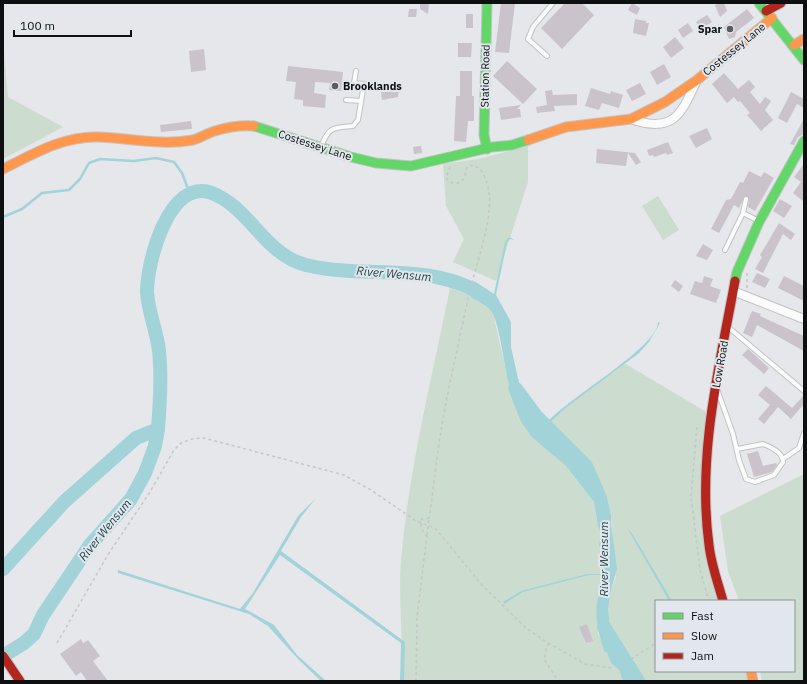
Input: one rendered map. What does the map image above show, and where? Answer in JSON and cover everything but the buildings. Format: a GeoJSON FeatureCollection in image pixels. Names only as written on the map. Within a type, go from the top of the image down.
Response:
{"type":"FeatureCollection","features":[{"type":"Feature","properties":{"kind":"street","name":"Station Road"},"geometry":{"type":"LineString","coordinates":[[487,3],[484,135],[487,149]]}},
{"type":"Feature","properties":{"kind":"street"},"geometry":{"type":"LineString","coordinates":[[758,3],[773,6],[772,18],[804,60]]}},
{"type":"Feature","properties":{"kind":"street","name":"Costessey Lane"},"geometry":{"type":"LineString","coordinates":[[3,169],[52,145],[74,139],[97,136],[156,142],[193,140],[215,131],[243,125],[280,132],[321,147],[376,163],[411,166],[527,141],[566,127],[631,119],[665,102],[697,80],[772,18]]}},
{"type":"Feature","properties":{"kind":"street"},"geometry":{"type":"LineString","coordinates":[[794,45],[804,39]]}},
{"type":"Feature","properties":{"kind":"street","name":"Costessey Lane"},"geometry":{"type":"LineString","coordinates":[[631,119],[648,125],[662,125],[676,117],[685,106],[697,80]]}},
{"type":"Feature","properties":{"kind":"street","name":"Low Road"},"geometry":{"type":"LineString","coordinates":[[723,600],[709,547],[705,507],[705,475],[710,415],[737,272],[759,222],[804,141]]}},
{"type":"Feature","properties":{"kind":"street"},"geometry":{"type":"LineString","coordinates":[[733,291],[804,319]]}},
{"type":"Feature","properties":{"kind":"street"},"geometry":{"type":"LineString","coordinates":[[3,656],[20,681]]}},
{"type":"Feature","properties":{"kind":"lane"},"geometry":{"type":"LineString","coordinates":[[547,56],[528,39],[533,27],[553,3]]}},
{"type":"Feature","properties":{"kind":"lane"},"geometry":{"type":"LineString","coordinates":[[321,147],[326,134],[333,128],[353,126],[358,120],[364,84],[354,83],[356,71]]}},
{"type":"Feature","properties":{"kind":"lane"},"geometry":{"type":"LineString","coordinates":[[346,100],[361,101]]}},
{"type":"Feature","properties":{"kind":"lane"},"geometry":{"type":"LineString","coordinates":[[725,250],[743,213],[746,199]]}},
{"type":"Feature","properties":{"kind":"lane"},"geometry":{"type":"LineString","coordinates":[[743,213],[759,222]]}},
{"type":"Feature","properties":{"kind":"lane"},"geometry":{"type":"LineString","coordinates":[[726,326],[804,391]]}},
{"type":"Feature","properties":{"kind":"lane"},"geometry":{"type":"LineString","coordinates":[[716,388],[724,408],[744,476],[751,482],[759,482],[774,475],[780,468],[783,459],[799,448],[804,433]]}},
{"type":"Feature","properties":{"kind":"lane"},"geometry":{"type":"LineString","coordinates":[[737,449],[763,444],[779,453],[783,459]]}},
{"type":"Feature","properties":{"kind":"path"},"geometry":{"type":"LineString","coordinates":[[416,681],[417,617],[443,420],[467,304],[488,219],[489,194],[482,172],[472,165],[468,166],[465,176],[460,182],[449,182],[446,178],[447,171],[455,165]]}},
{"type":"Feature","properties":{"kind":"path"},"geometry":{"type":"LineString","coordinates":[[57,644],[109,553],[150,492],[174,450],[181,443],[204,438],[344,475],[371,490],[421,524],[435,528],[482,585],[526,628],[548,643],[585,664],[612,668]]}},
{"type":"Feature","properties":{"kind":"path"},"geometry":{"type":"LineString","coordinates":[[427,536],[422,531],[421,524],[422,519],[429,518]]}},
{"type":"Feature","properties":{"kind":"path"},"geometry":{"type":"LineString","coordinates":[[548,643],[544,659],[558,681]]}},
{"type":"Feature","properties":{"kind":"path"},"geometry":{"type":"LineString","coordinates":[[631,659],[655,644]]}},
{"type":"Feature","properties":{"kind":"green space"},"geometry":{"type":"Polygon","coordinates":[[[3,41],[8,97],[63,127],[3,159],[3,41]]]}},
{"type":"Feature","properties":{"kind":"green space"},"geometry":{"type":"Polygon","coordinates":[[[528,146],[528,182],[496,281],[453,262],[464,239],[446,206],[443,164],[478,159],[528,146]]]}},
{"type":"Feature","properties":{"kind":"green space"},"geometry":{"type":"Polygon","coordinates":[[[658,196],[679,230],[663,240],[642,206],[658,196]]]}},
{"type":"Feature","properties":{"kind":"green space"},"geometry":{"type":"Polygon","coordinates":[[[450,288],[492,304],[491,310],[493,313],[509,384],[508,389],[521,422],[566,466],[594,502],[598,526],[601,532],[599,545],[605,568],[603,584],[597,602],[598,633],[611,663],[619,670],[623,681],[401,681],[402,651],[400,575],[405,526],[415,457],[450,288]]]}},
{"type":"Feature","properties":{"kind":"green space"},"geometry":{"type":"Polygon","coordinates":[[[624,363],[708,413],[700,483],[719,600],[655,600],[655,672],[746,672],[748,681],[639,681],[632,667],[612,640],[608,610],[611,590],[616,577],[611,515],[607,497],[584,465],[566,451],[544,428],[567,407],[624,363]]]}},
{"type":"Feature","properties":{"kind":"green space"},"geometry":{"type":"Polygon","coordinates":[[[804,474],[804,681],[762,681],[760,672],[795,672],[795,600],[739,600],[728,571],[720,516],[804,474]]]}},
{"type":"Feature","properties":{"kind":"water"},"geometry":{"type":"Polygon","coordinates":[[[509,237],[515,240],[510,239],[507,242],[496,295],[511,322],[511,347],[520,387],[532,416],[541,426],[544,426],[554,415],[569,403],[627,360],[643,346],[654,333],[658,322],[660,323],[649,342],[639,353],[567,407],[544,428],[566,451],[584,465],[607,497],[611,515],[617,569],[611,590],[608,610],[612,640],[632,667],[639,681],[623,681],[619,670],[611,663],[607,653],[604,651],[598,627],[597,602],[604,575],[589,575],[523,592],[504,604],[503,602],[521,591],[587,574],[604,574],[603,557],[599,545],[601,533],[598,526],[594,502],[566,466],[532,437],[521,422],[508,389],[509,384],[494,317],[487,306],[471,297],[474,281],[494,294],[505,242],[509,237]]]}},
{"type":"Feature","properties":{"kind":"water"},"geometry":{"type":"Polygon","coordinates":[[[316,498],[301,517],[281,551],[405,642],[404,681],[400,681],[401,643],[280,555],[245,609],[274,625],[297,655],[326,681],[321,681],[299,660],[268,626],[249,614],[118,573],[118,570],[240,609],[253,593],[298,516],[316,498]]]}},
{"type":"Feature","properties":{"kind":"water"},"geometry":{"type":"Polygon","coordinates":[[[626,526],[633,535],[671,600],[668,600],[626,526]]]}},
{"type":"Feature","properties":{"kind":"waterway"},"geometry":{"type":"LineString","coordinates":[[3,217],[22,209],[42,193],[69,190],[80,179],[89,163],[100,159],[134,161],[156,158],[174,162],[182,173],[190,194]]}},
{"type":"Feature","properties":{"kind":"waterway","name":"River Wensum"},"geometry":{"type":"LineString","coordinates":[[3,569],[64,502],[136,438],[158,429],[160,361],[158,344],[148,299],[148,278],[156,243],[163,225],[173,209],[184,198],[197,191],[212,193],[225,200],[237,209],[279,252],[292,260],[306,265],[329,269],[424,275],[447,279],[468,287],[488,299]]}},
{"type":"Feature","properties":{"kind":"waterway","name":"River Wensum"},"geometry":{"type":"LineString","coordinates":[[516,389],[536,416],[586,466],[600,498]]}},
{"type":"Feature","properties":{"kind":"waterway","name":"River Wensum"},"geometry":{"type":"LineString","coordinates":[[3,656],[24,643],[34,634],[43,615],[90,545],[131,499],[145,473],[155,446],[158,429]]}},
{"type":"Feature","properties":{"kind":"waterway","name":"River Wensum"},"geometry":{"type":"LineString","coordinates":[[604,627],[638,681]]}},
{"type":"Feature","properties":{"kind":"traffic: fast"},"geometry":{"type":"LineString","coordinates":[[487,3],[484,135],[487,149]]}},
{"type":"Feature","properties":{"kind":"traffic: fast"},"geometry":{"type":"LineString","coordinates":[[759,3],[804,60]]}},
{"type":"Feature","properties":{"kind":"traffic: fast"},"geometry":{"type":"LineString","coordinates":[[254,126],[351,157],[376,163],[411,166],[492,147],[512,145],[528,140]]}},
{"type":"Feature","properties":{"kind":"traffic: fast"},"geometry":{"type":"LineString","coordinates":[[735,281],[737,272],[759,222],[804,141]]}},
{"type":"Feature","properties":{"kind":"traffic: slow"},"geometry":{"type":"LineString","coordinates":[[528,140],[566,127],[631,119],[665,102],[697,80],[772,18]]}},
{"type":"Feature","properties":{"kind":"traffic: slow"},"geometry":{"type":"LineString","coordinates":[[794,45],[804,39]]}},
{"type":"Feature","properties":{"kind":"traffic: slow"},"geometry":{"type":"LineString","coordinates":[[3,169],[49,147],[73,139],[98,137],[157,142],[181,142],[193,140],[225,128],[254,126]]}},
{"type":"Feature","properties":{"kind":"traffic: slow"},"geometry":{"type":"LineString","coordinates":[[751,672],[753,681]]}},
{"type":"Feature","properties":{"kind":"traffic: jam"},"geometry":{"type":"LineString","coordinates":[[766,11],[781,3]]}},
{"type":"Feature","properties":{"kind":"traffic: jam"},"geometry":{"type":"LineString","coordinates":[[723,600],[710,552],[706,512],[706,478],[712,412],[735,281]]}},
{"type":"Feature","properties":{"kind":"traffic: jam"},"geometry":{"type":"LineString","coordinates":[[3,656],[20,681]]}},
{"type":"Feature","properties":{"kind":"place","name":"Spar"},"geometry":{"type":"Point","coordinates":[730,29]}},
{"type":"Feature","properties":{"kind":"place","name":"Brooklands"},"geometry":{"type":"Point","coordinates":[335,86]}}]}
